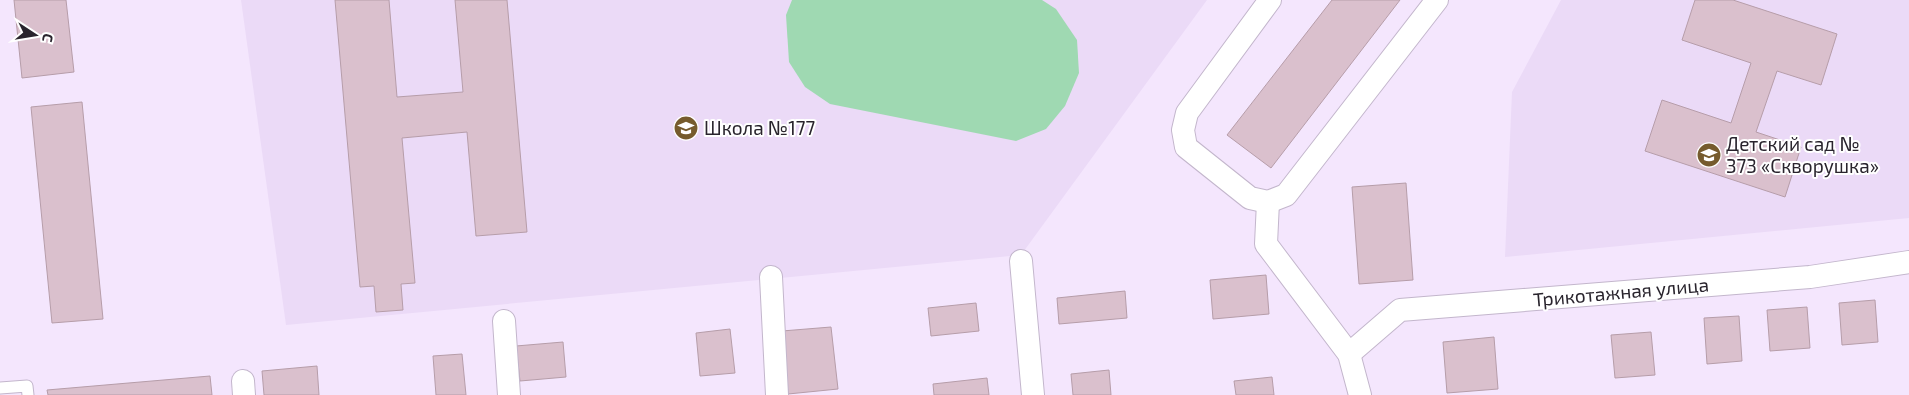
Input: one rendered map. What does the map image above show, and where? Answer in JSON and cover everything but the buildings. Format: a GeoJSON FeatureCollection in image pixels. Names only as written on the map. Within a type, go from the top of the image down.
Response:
{"type":"FeatureCollection","features":[{"type":"Feature","properties":{"kind":"street"},"geometry":{"type":"LineString","coordinates":[[1270,0],[1187,113],[1183,130],[1186,147],[1250,198],[1268,202],[1286,195],[1437,0]]}},
{"type":"Feature","properties":{"kind":"street"},"geometry":{"type":"LineString","coordinates":[[1268,202],[1266,244],[1349,354],[1360,395]]}},
{"type":"Feature","properties":{"kind":"street"},"geometry":{"type":"LineString","coordinates":[[1021,261],[1033,395]]}},
{"type":"Feature","properties":{"kind":"street","name":"Трикотажная улица"},"geometry":{"type":"LineString","coordinates":[[1349,354],[1400,310],[1810,277],[1909,262]]}},
{"type":"Feature","properties":{"kind":"street"},"geometry":{"type":"LineString","coordinates":[[771,277],[777,395]]}},
{"type":"Feature","properties":{"kind":"street"},"geometry":{"type":"LineString","coordinates":[[504,321],[509,395]]}},
{"type":"Feature","properties":{"kind":"lane"},"geometry":{"type":"LineString","coordinates":[[0,388],[27,386],[28,395]]}},
{"type":"Feature","properties":{"kind":"shaded area","name":"Школа №177"},"geometry":{"type":"Polygon","coordinates":[[[241,0],[1207,0],[1021,255],[286,325],[241,0]]]}},
{"type":"Feature","properties":{"kind":"shaded area","name":"Детский сад № 373 «Скворушка»"},"geometry":{"type":"Polygon","coordinates":[[[1561,0],[1909,0],[1909,218],[1505,257],[1512,92],[1561,0]]]}},
{"type":"Feature","properties":{"kind":"green space"},"geometry":{"type":"Polygon","coordinates":[[[792,0],[1042,0],[1056,9],[1077,40],[1079,73],[1065,106],[1046,129],[1016,141],[830,104],[805,87],[789,62],[786,15],[792,0]]]}},
{"type":"Feature","properties":{"kind":"place","name":"Школа №177"},"geometry":{"type":"Point","coordinates":[686,128]}},
{"type":"Feature","properties":{"kind":"place","name":"Детский сад № 373 «Скворушка»"},"geometry":{"type":"Point","coordinates":[1709,155]}}]}
